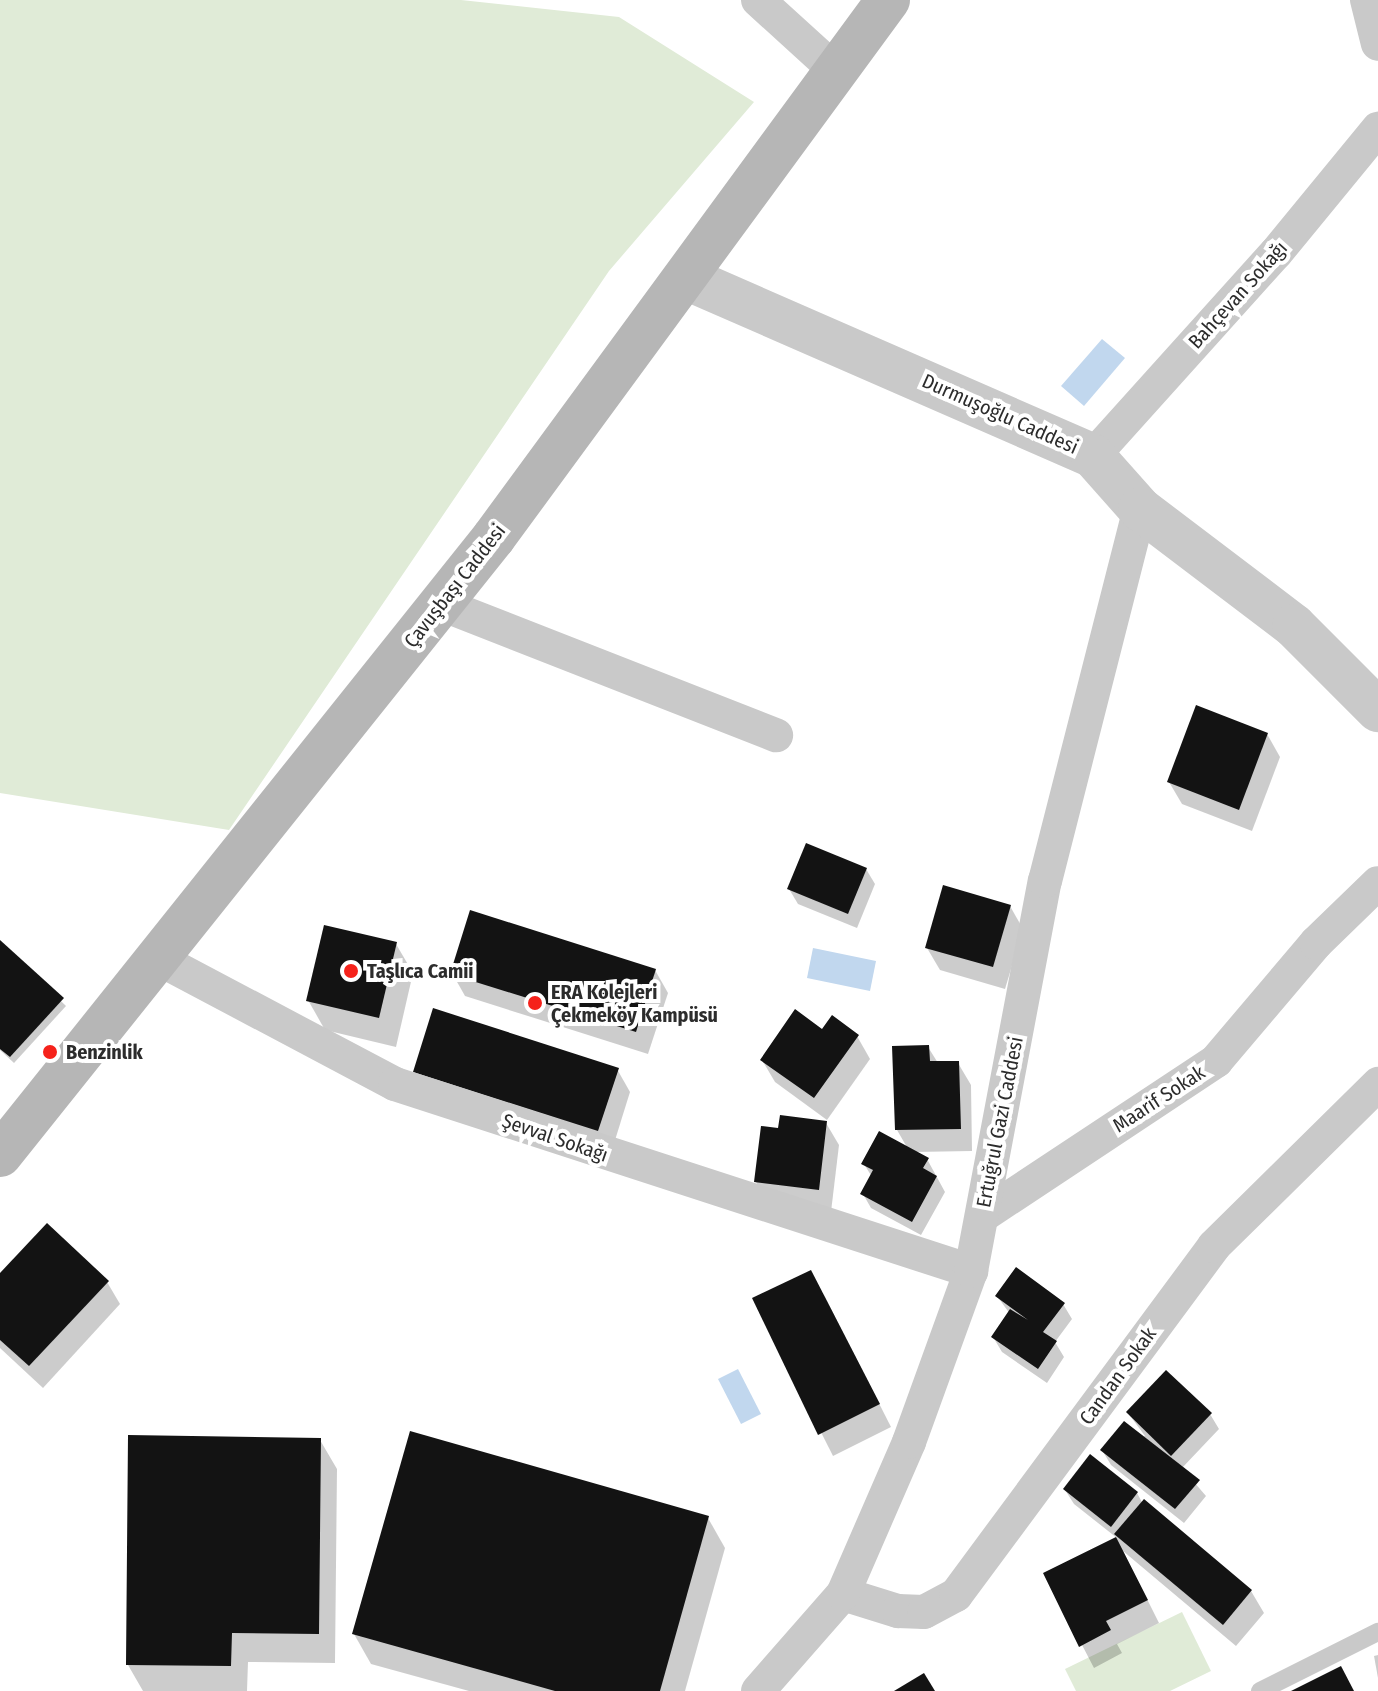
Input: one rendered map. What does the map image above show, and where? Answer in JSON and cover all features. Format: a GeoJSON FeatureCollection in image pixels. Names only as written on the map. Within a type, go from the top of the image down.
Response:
{"type":"FeatureCollection","features":[{"type":"Feature","properties":{"kind":"main road","name":"Çavuşbaşı Caddesi"},"geometry":{"type":"LineString","coordinates":[[0,1155],[441,604],[686,278],[888,0]]}},
{"type":"Feature","properties":{"kind":"street"},"geometry":{"type":"LineString","coordinates":[[758,0],[836,71]]}},
{"type":"Feature","properties":{"kind":"street"},"geometry":{"type":"LineString","coordinates":[[1367,0],[1378,44]]}},
{"type":"Feature","properties":{"kind":"street","name":"Bahçevan Sokağı"},"geometry":{"type":"LineString","coordinates":[[1093,456],[1276,253],[1378,129]]}},
{"type":"Feature","properties":{"kind":"street","name":"Durmuşoğlu Caddesi"},"geometry":{"type":"LineString","coordinates":[[686,278],[1093,456],[1140,509],[1294,626],[1378,710]]}},
{"type":"Feature","properties":{"kind":"street","name":"Ertuğrul Gazi Caddesi"},"geometry":{"type":"LineString","coordinates":[[758,1691],[843,1594],[909,1442],[971,1271],[1045,881],[1140,509]]}},
{"type":"Feature","properties":{"kind":"street"},"geometry":{"type":"LineString","coordinates":[[441,604],[776,735]]}},
{"type":"Feature","properties":{"kind":"street","name":"Maarif Sokak"},"geometry":{"type":"LineString","coordinates":[[982,1216],[1216,1061],[1316,943],[1378,883]]}},
{"type":"Feature","properties":{"kind":"street","name":"Şevval Sokağı"},"geometry":{"type":"LineString","coordinates":[[157,958],[395,1084],[971,1271]]}},
{"type":"Feature","properties":{"kind":"street","name":"Candan Sokak"},"geometry":{"type":"LineString","coordinates":[[843,1594],[898,1611],[924,1612],[956,1595],[1214,1246],[1378,1084]]}},
{"type":"Feature","properties":{"kind":"lane"},"geometry":{"type":"LineString","coordinates":[[1260,1691],[1378,1632]]}},
{"type":"Feature","properties":{"kind":"green space"},"geometry":{"type":"Polygon","coordinates":[[[0,0],[461,0],[619,17],[754,102],[609,271],[229,830],[0,793],[0,0]]]}},
{"type":"Feature","properties":{"kind":"green space"},"geometry":{"type":"Polygon","coordinates":[[[1182,1612],[1211,1671],[1170,1691],[1076,1691],[1065,1669],[1182,1612]]]}},
{"type":"Feature","properties":{"kind":"water"},"geometry":{"type":"Polygon","coordinates":[[[1102,339],[1125,358],[1084,406],[1061,386],[1102,339]]]}},
{"type":"Feature","properties":{"kind":"water"},"geometry":{"type":"Polygon","coordinates":[[[813,948],[876,961],[870,991],[807,978],[813,948]]]}},
{"type":"Feature","properties":{"kind":"water"},"geometry":{"type":"Polygon","coordinates":[[[738,1369],[761,1414],[741,1424],[718,1379],[738,1369]]]}},
{"type":"Feature","properties":{"kind":"building"},"geometry":{"type":"Polygon","coordinates":[[[1196,705],[1268,733],[1239,810],[1167,782],[1196,705]]]}},
{"type":"Feature","properties":{"kind":"building"},"geometry":{"type":"Polygon","coordinates":[[[806,843],[867,868],[848,914],[787,889],[806,843]]]}},
{"type":"Feature","properties":{"kind":"building"},"geometry":{"type":"Polygon","coordinates":[[[943,885],[1011,905],[993,967],[925,948],[943,885]]]}},
{"type":"Feature","properties":{"kind":"building"},"geometry":{"type":"Polygon","coordinates":[[[470,910],[656,969],[636,1032],[450,974],[470,910]]]}},
{"type":"Feature","properties":{"kind":"building","name":"Taşlıca Camii"},"geometry":{"type":"Polygon","coordinates":[[[324,925],[397,942],[379,1018],[306,1001],[324,925]]]}},
{"type":"Feature","properties":{"kind":"building"},"geometry":{"type":"Polygon","coordinates":[[[0,940],[64,998],[10,1057],[0,1049],[0,940]]]}},
{"type":"Feature","properties":{"kind":"building"},"geometry":{"type":"Polygon","coordinates":[[[433,1008],[619,1068],[598,1131],[413,1072],[433,1008]]]}},
{"type":"Feature","properties":{"kind":"building"},"geometry":{"type":"Polygon","coordinates":[[[795,1009],[822,1029],[832,1015],[859,1035],[814,1098],[760,1060],[795,1009]]]}},
{"type":"Feature","properties":{"kind":"building"},"geometry":{"type":"Polygon","coordinates":[[[929,1045],[930,1061],[959,1061],[961,1129],[895,1130],[892,1046],[929,1045]]]}},
{"type":"Feature","properties":{"kind":"building"},"geometry":{"type":"Polygon","coordinates":[[[780,1115],[827,1121],[819,1190],[754,1182],[761,1126],[778,1128],[780,1115]]]}},
{"type":"Feature","properties":{"kind":"building"},"geometry":{"type":"Polygon","coordinates":[[[879,1131],[929,1158],[923,1168],[937,1176],[912,1222],[860,1194],[873,1170],[861,1164],[879,1131]]]}},
{"type":"Feature","properties":{"kind":"building"},"geometry":{"type":"Polygon","coordinates":[[[47,1223],[109,1281],[29,1366],[0,1340],[0,1273],[47,1223]]]}},
{"type":"Feature","properties":{"kind":"building"},"geometry":{"type":"Polygon","coordinates":[[[1016,1267],[1065,1303],[1043,1332],[1057,1341],[1038,1369],[991,1337],[1010,1309],[1028,1320],[995,1296],[1016,1267]]]}},
{"type":"Feature","properties":{"kind":"building"},"geometry":{"type":"Polygon","coordinates":[[[811,1270],[880,1404],[818,1435],[752,1298],[811,1270]]]}},
{"type":"Feature","properties":{"kind":"building"},"geometry":{"type":"Polygon","coordinates":[[[1166,1370],[1212,1413],[1171,1456],[1126,1412],[1166,1370]]]}},
{"type":"Feature","properties":{"kind":"building"},"geometry":{"type":"Polygon","coordinates":[[[1124,1421],[1200,1480],[1175,1509],[1100,1450],[1124,1421]]]}},
{"type":"Feature","properties":{"kind":"building"},"geometry":{"type":"Polygon","coordinates":[[[410,1431],[709,1516],[660,1691],[555,1691],[352,1634],[410,1431]]]}},
{"type":"Feature","properties":{"kind":"building"},"geometry":{"type":"Polygon","coordinates":[[[128,1435],[321,1438],[319,1634],[232,1633],[231,1666],[126,1665],[128,1435]]]}},
{"type":"Feature","properties":{"kind":"building"},"geometry":{"type":"Polygon","coordinates":[[[1090,1454],[1138,1492],[1111,1527],[1063,1489],[1090,1454]]]}},
{"type":"Feature","properties":{"kind":"building"},"geometry":{"type":"Polygon","coordinates":[[[1144,1499],[1252,1590],[1223,1625],[1114,1534],[1144,1499]]]}},
{"type":"Feature","properties":{"kind":"building"},"geometry":{"type":"Polygon","coordinates":[[[1116,1537],[1148,1600],[1106,1621],[1111,1630],[1079,1647],[1043,1573],[1116,1537]]]}},
{"type":"Feature","properties":{"kind":"building"},"geometry":{"type":"Polygon","coordinates":[[[1341,1666],[1354,1691],[1291,1691],[1341,1666]]]}},
{"type":"Feature","properties":{"kind":"building"},"geometry":{"type":"Polygon","coordinates":[[[924,1673],[935,1691],[894,1691],[924,1673]]]}},
{"type":"Feature","properties":{"kind":"place","name":"Taşlıca Camii"},"geometry":{"type":"Point","coordinates":[351,971]}},
{"type":"Feature","properties":{"kind":"place","name":"ERA Kolejleri Çekmeköy Kampüsü"},"geometry":{"type":"Point","coordinates":[535,1003]}},
{"type":"Feature","properties":{"kind":"place","name":"Benzinlik"},"geometry":{"type":"Point","coordinates":[50,1052]}}]}
